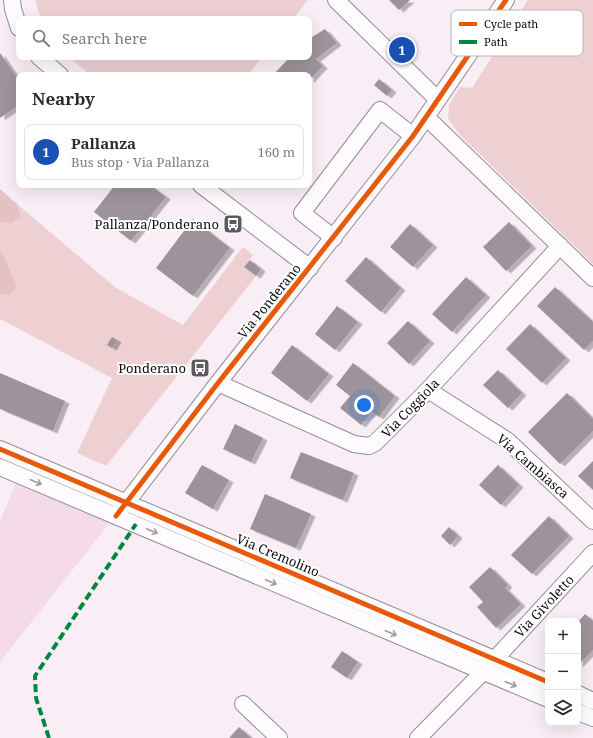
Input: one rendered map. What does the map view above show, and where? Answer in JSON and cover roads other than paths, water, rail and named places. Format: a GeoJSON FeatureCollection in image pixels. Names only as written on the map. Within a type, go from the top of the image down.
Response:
{"type":"FeatureCollection","features":[{"type":"Feature","properties":{"kind":"street"},"geometry":{"type":"LineString","coordinates":[[12,0],[16,18]]}},
{"type":"Feature","properties":{"kind":"street"},"geometry":{"type":"LineString","coordinates":[[336,0],[437,99]]}},
{"type":"Feature","properties":{"kind":"street","name":"Via Ponderano"},"geometry":{"type":"LineString","coordinates":[[499,10],[506,0]]}},
{"type":"Feature","properties":{"kind":"street","name":"Via Ponderano"},"geometry":{"type":"LineString","coordinates":[[116,516],[218,383],[413,136],[467,56]]}},
{"type":"Feature","properties":{"kind":"street"},"geometry":{"type":"LineString","coordinates":[[42,60],[56,72]]}},
{"type":"Feature","properties":{"kind":"street"},"geometry":{"type":"LineString","coordinates":[[334,238],[302,213],[380,110],[413,136]]}},
{"type":"Feature","properties":{"kind":"street"},"geometry":{"type":"LineString","coordinates":[[426,117],[593,278]]}},
{"type":"Feature","properties":{"kind":"street"},"geometry":{"type":"LineString","coordinates":[[205,188],[310,268]]}},
{"type":"Feature","properties":{"kind":"street","name":"Via Coggiola"},"geometry":{"type":"LineString","coordinates":[[218,383],[354,444],[361,446],[376,443],[428,390],[560,246]]}},
{"type":"Feature","properties":{"kind":"street","name":"Via Cambiasca"},"geometry":{"type":"LineString","coordinates":[[428,390],[508,441],[593,521]]}},
{"type":"Feature","properties":{"kind":"street","name":"Via Cremolino"},"geometry":{"type":"LineString","coordinates":[[0,450],[545,681]]}},
{"type":"Feature","properties":{"kind":"street","name":"Via Cremolino"},"geometry":{"type":"LineString","coordinates":[[0,467],[545,698]]}},
{"type":"Feature","properties":{"kind":"street","name":"Via Givoletto"},"geometry":{"type":"LineString","coordinates":[[418,738],[483,672],[593,553]]}},
{"type":"Feature","properties":{"kind":"street"},"geometry":{"type":"LineString","coordinates":[[581,695],[593,701]]}},
{"type":"Feature","properties":{"kind":"street"},"geometry":{"type":"LineString","coordinates":[[243,704],[279,738]]}},
{"type":"Feature","properties":{"kind":"street"},"geometry":{"type":"LineString","coordinates":[[581,713],[593,718]]}},
{"type":"Feature","properties":{"kind":"place","name":"Pallanza"},"geometry":{"type":"Point","coordinates":[402,50]}},
{"type":"Feature","properties":{"kind":"place","name":"Pallanza/Ponderano"},"geometry":{"type":"Point","coordinates":[233,224]}},
{"type":"Feature","properties":{"kind":"place","name":"Ponderano"},"geometry":{"type":"Point","coordinates":[200,368]}}]}
